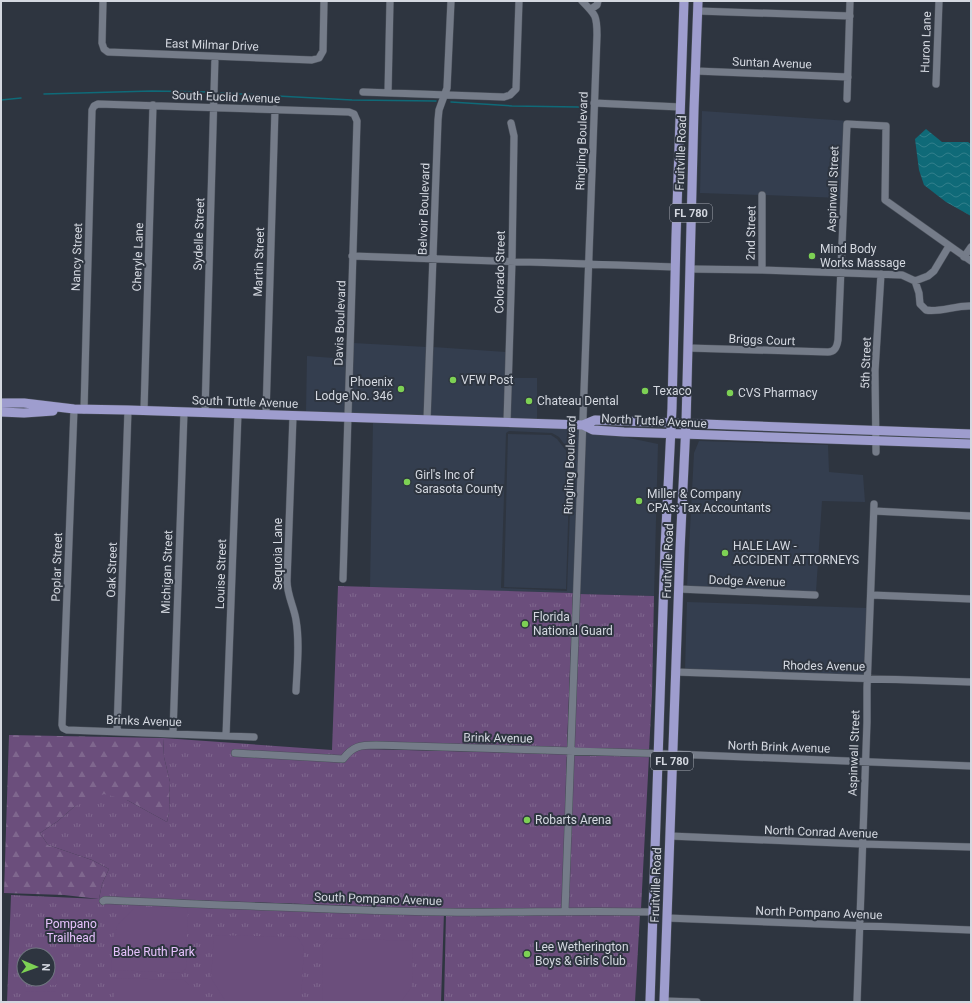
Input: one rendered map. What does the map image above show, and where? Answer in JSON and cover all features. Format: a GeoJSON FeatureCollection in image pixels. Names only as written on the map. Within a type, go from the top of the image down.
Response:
{"type":"FeatureCollection","features":[{"type":"Feature","properties":{"kind":"main road","name":"Fruitville Road"},"geometry":{"type":"LineString","coordinates":[[650,1002],[671,434],[684,1]]}},
{"type":"Feature","properties":{"kind":"main road","name":"Fruitville Road"},"geometry":{"type":"LineString","coordinates":[[664,1001],[672,754],[686,434],[698,1]]}},
{"type":"Feature","properties":{"kind":"main road"},"geometry":{"type":"LineString","coordinates":[[676,237],[681,257],[685,266],[690,269]]}},
{"type":"Feature","properties":{"kind":"main road","name":"South Tuttle Avenue"},"geometry":{"type":"LineString","coordinates":[[1,403],[24,403],[79,410]]}},
{"type":"Feature","properties":{"kind":"main road","name":"South Tuttle Avenue"},"geometry":{"type":"LineString","coordinates":[[1,412],[24,413],[79,410],[144,410],[583,425]]}},
{"type":"Feature","properties":{"kind":"main road","name":"North Tuttle Avenue"},"geometry":{"type":"LineString","coordinates":[[583,425],[595,420],[671,423],[876,435],[971,444]]}},
{"type":"Feature","properties":{"kind":"main road","name":"North Tuttle Avenue"},"geometry":{"type":"LineString","coordinates":[[583,425],[593,430],[671,434],[971,434]]}},
{"type":"Feature","properties":{"kind":"street","name":"East Milmar Drive"},"geometry":{"type":"LineString","coordinates":[[103,1],[102,43],[105,50],[110,53],[312,60],[319,58],[322,51],[324,1]]}},
{"type":"Feature","properties":{"kind":"street"},"geometry":{"type":"LineString","coordinates":[[388,93],[390,1]]}},
{"type":"Feature","properties":{"kind":"street","name":"Belvoir Boulevard"},"geometry":{"type":"LineString","coordinates":[[427,420],[438,120],[439,110],[448,82],[451,1]]}},
{"type":"Feature","properties":{"kind":"street"},"geometry":{"type":"LineString","coordinates":[[363,92],[504,97],[510,95],[516,89],[519,1]]}},
{"type":"Feature","properties":{"kind":"street"},"geometry":{"type":"LineString","coordinates":[[582,1],[591,9],[598,1]]}},
{"type":"Feature","properties":{"kind":"street"},"geometry":{"type":"LineString","coordinates":[[847,99],[850,1]]}},
{"type":"Feature","properties":{"kind":"street","name":"Huron Lane"},"geometry":{"type":"LineString","coordinates":[[936,84],[939,1]]}},
{"type":"Feature","properties":{"kind":"street","name":"Ringling Boulevard"},"geometry":{"type":"LineString","coordinates":[[565,911],[597,22],[595,14],[591,9]]}},
{"type":"Feature","properties":{"kind":"street"},"geometry":{"type":"LineString","coordinates":[[698,11],[850,16]]}},
{"type":"Feature","properties":{"kind":"street","name":"Sydelle Street"},"geometry":{"type":"LineString","coordinates":[[205,412],[215,57]]}},
{"type":"Feature","properties":{"kind":"street","name":"Suntan Avenue"},"geometry":{"type":"LineString","coordinates":[[696,71],[848,77]]}},
{"type":"Feature","properties":{"kind":"street"},"geometry":{"type":"LineString","coordinates":[[594,103],[680,107]]}},
{"type":"Feature","properties":{"kind":"street","name":"South Euclid Avenue"},"geometry":{"type":"LineString","coordinates":[[94,106],[98,104],[275,109],[349,112],[356,116]]}},
{"type":"Feature","properties":{"kind":"street","name":"Cheryle Lane"},"geometry":{"type":"LineString","coordinates":[[144,410],[153,105]]}},
{"type":"Feature","properties":{"kind":"street","name":"Nancy Street"},"geometry":{"type":"LineString","coordinates":[[79,410],[92,110],[94,106]]}},
{"type":"Feature","properties":{"kind":"street","name":"Martin Street"},"geometry":{"type":"LineString","coordinates":[[266,414],[275,109]]}},
{"type":"Feature","properties":{"kind":"street","name":"Davis Boulevard"},"geometry":{"type":"LineString","coordinates":[[343,579],[356,116]]}},
{"type":"Feature","properties":{"kind":"street","name":"Colorado Street"},"geometry":{"type":"LineString","coordinates":[[507,422],[514,136],[511,123]]}},
{"type":"Feature","properties":{"kind":"street","name":"Aspinwall Street"},"geometry":{"type":"LineString","coordinates":[[835,350],[838,340],[847,124],[886,126],[885,200],[949,246]]}},
{"type":"Feature","properties":{"kind":"street","name":"2nd Street"},"geometry":{"type":"LineString","coordinates":[[762,195],[762,270]]}},
{"type":"Feature","properties":{"kind":"street"},"geometry":{"type":"LineString","coordinates":[[915,281],[928,276],[934,271],[949,246],[971,261]]}},
{"type":"Feature","properties":{"kind":"street"},"geometry":{"type":"LineString","coordinates":[[964,256],[971,247]]}},
{"type":"Feature","properties":{"kind":"street"},"geometry":{"type":"LineString","coordinates":[[352,256],[675,267]]}},
{"type":"Feature","properties":{"kind":"street"},"geometry":{"type":"LineString","coordinates":[[690,269],[902,274],[915,281],[919,293],[920,304],[926,310],[934,311],[956,306],[971,306]]}},
{"type":"Feature","properties":{"kind":"street","name":"5th Street"},"geometry":{"type":"LineString","coordinates":[[876,452],[875,371],[881,274]]}},
{"type":"Feature","properties":{"kind":"street","name":"Briggs Court"},"geometry":{"type":"LineString","coordinates":[[688,348],[828,352],[835,350]]}},
{"type":"Feature","properties":{"kind":"street","name":"Poplar Street"},"geometry":{"type":"LineString","coordinates":[[62,726],[79,410]]}},
{"type":"Feature","properties":{"kind":"street","name":"Oak Street"},"geometry":{"type":"LineString","coordinates":[[117,731],[128,410]]}},
{"type":"Feature","properties":{"kind":"street","name":"Michigan Street"},"geometry":{"type":"LineString","coordinates":[[173,733],[184,412]]}},
{"type":"Feature","properties":{"kind":"street","name":"Louise Street"},"geometry":{"type":"LineString","coordinates":[[226,736],[238,414]]}},
{"type":"Feature","properties":{"kind":"street","name":"Sequoia Lane"},"geometry":{"type":"LineString","coordinates":[[293,416],[287,581],[297,626],[296,691]]}},
{"type":"Feature","properties":{"kind":"street","name":"Aspinwall Street"},"geometry":{"type":"LineString","coordinates":[[857,1002],[864,762],[874,508],[971,516]]}},
{"type":"Feature","properties":{"kind":"street","name":"Dodge Avenue"},"geometry":{"type":"LineString","coordinates":[[679,590],[815,595]]}},
{"type":"Feature","properties":{"kind":"street"},"geometry":{"type":"LineString","coordinates":[[871,595],[971,599]]}},
{"type":"Feature","properties":{"kind":"street","name":"Rhodes Avenue"},"geometry":{"type":"LineString","coordinates":[[676,672],[971,682]]}},
{"type":"Feature","properties":{"kind":"street","name":"Brinks Avenue"},"geometry":{"type":"LineString","coordinates":[[62,726],[67,730],[254,737]]}},
{"type":"Feature","properties":{"kind":"street","name":"Brink Avenue"},"geometry":{"type":"LineString","coordinates":[[235,753],[343,759],[351,750],[358,747],[369,746],[658,754]]}},
{"type":"Feature","properties":{"kind":"street","name":"North Brink Avenue"},"geometry":{"type":"LineString","coordinates":[[658,754],[971,766]]}},
{"type":"Feature","properties":{"kind":"street","name":"North Conrad Avenue"},"geometry":{"type":"LineString","coordinates":[[670,836],[971,848]]}},
{"type":"Feature","properties":{"kind":"street","name":"South Pompano Avenue"},"geometry":{"type":"LineString","coordinates":[[103,901],[444,912],[653,912]]}},
{"type":"Feature","properties":{"kind":"street","name":"North Pompano Avenue"},"geometry":{"type":"LineString","coordinates":[[667,918],[971,930]]}},
{"type":"Feature","properties":{"kind":"street"},"geometry":{"type":"LineString","coordinates":[[664,1001],[697,1002]]}},
{"type":"Feature","properties":{"kind":"shaded area"},"geometry":{"type":"Polygon","coordinates":[[[702,111],[849,121],[844,121],[841,198],[765,195],[765,193],[759,193],[759,195],[700,193],[702,111]]]}},
{"type":"Feature","properties":{"kind":"shaded area"},"geometry":{"type":"Polygon","coordinates":[[[353,343],[427,347],[424,417],[351,415],[353,343]]]}},
{"type":"Feature","properties":{"kind":"shaded area"},"geometry":{"type":"Polygon","coordinates":[[[433,347],[506,352],[504,419],[430,417],[433,347]]]}},
{"type":"Feature","properties":{"kind":"shaded area"},"geometry":{"type":"Polygon","coordinates":[[[307,356],[347,359],[345,415],[306,413],[307,356]]]}},
{"type":"Feature","properties":{"kind":"shaded area"},"geometry":{"type":"Polygon","coordinates":[[[511,378],[537,378],[537,420],[510,420],[511,378]]]}},
{"type":"Feature","properties":{"kind":"shaded area"},"geometry":{"type":"Polygon","coordinates":[[[373,421],[580,428],[573,593],[370,587],[373,421]],[[509,431],[506,433],[501,588],[567,591],[572,458],[570,452],[559,437],[552,433],[509,431]]]}},
{"type":"Feature","properties":{"kind":"shaded area"},"geometry":{"type":"Polygon","coordinates":[[[586,429],[658,444],[654,596],[579,594],[586,429]]]}},
{"type":"Feature","properties":{"kind":"shaded area"},"geometry":{"type":"Polygon","coordinates":[[[508,434],[551,435],[557,439],[570,457],[566,589],[504,587],[508,434]]]}},
{"type":"Feature","properties":{"kind":"shaded area"},"geometry":{"type":"Polygon","coordinates":[[[699,441],[828,445],[829,472],[863,475],[865,502],[822,501],[816,592],[687,587],[694,453],[699,441]]]}},
{"type":"Feature","properties":{"kind":"shaded area"},"geometry":{"type":"Polygon","coordinates":[[[687,602],[867,608],[865,675],[685,670],[687,602]]]}},
{"type":"Feature","properties":{"kind":"green space"},"geometry":{"type":"Polygon","coordinates":[[[338,586],[573,593],[567,748],[352,746],[341,756],[232,751],[232,756],[334,760],[343,763],[351,754],[362,749],[567,754],[562,908],[444,909],[103,897],[100,899],[444,912],[441,1002],[7,1002],[11,895],[99,899],[102,884],[109,869],[92,860],[48,845],[40,833],[58,821],[75,806],[104,794],[127,800],[167,822],[169,813],[170,782],[164,757],[163,738],[332,750],[338,586]]]}},
{"type":"Feature","properties":{"kind":"green space"},"geometry":{"type":"Polygon","coordinates":[[[579,594],[654,596],[649,751],[573,748],[579,594]]]}},
{"type":"Feature","properties":{"kind":"green space"},"geometry":{"type":"Polygon","coordinates":[[[9,735],[163,738],[164,757],[170,782],[169,813],[167,822],[127,800],[75,806],[58,821],[40,833],[48,845],[92,860],[109,869],[102,884],[99,899],[64,895],[4,893],[9,735]]]}},
{"type":"Feature","properties":{"kind":"green space"},"geometry":{"type":"Polygon","coordinates":[[[573,754],[649,756],[641,909],[568,908],[573,754]]]}},
{"type":"Feature","properties":{"kind":"green space","name":"Babe Ruth Park"},"geometry":{"type":"Polygon","coordinates":[[[135,907],[188,909],[186,968],[182,973],[111,970],[113,939],[117,926],[135,907]]]}},
{"type":"Feature","properties":{"kind":"green space"},"geometry":{"type":"Polygon","coordinates":[[[446,914],[640,914],[635,1002],[444,1002],[446,914]]]}},
{"type":"Feature","properties":{"kind":"green space"},"geometry":{"type":"Polygon","coordinates":[[[214,935],[297,937],[304,947],[301,1002],[226,1002],[211,978],[214,935]]]}},
{"type":"Feature","properties":{"kind":"green space"},"geometry":{"type":"Polygon","coordinates":[[[330,938],[413,941],[412,986],[401,1002],[322,1002],[323,945],[330,938]]]}},
{"type":"Feature","properties":{"kind":"green space"},"geometry":{"type":"Polygon","coordinates":[[[56,958],[57,958],[56,985],[56,958]]]}},
{"type":"Feature","properties":{"kind":"green space"},"geometry":{"type":"Polygon","coordinates":[[[114,978],[184,980],[189,985],[189,1002],[114,1002],[114,978]]]}},
{"type":"Feature","properties":{"kind":"green space"},"geometry":{"type":"Polygon","coordinates":[[[25,991],[56,992],[56,1002],[25,1002],[25,991]]]}},
{"type":"Feature","properties":{"kind":"water"},"geometry":{"type":"Polygon","coordinates":[[[926,129],[942,142],[968,142],[971,144],[971,216],[946,202],[924,185],[919,170],[915,139],[926,129]]]}},
{"type":"Feature","properties":{"kind":"waterway"},"geometry":{"type":"LineString","coordinates":[[44,94],[152,91],[210,92]]}},
{"type":"Feature","properties":{"kind":"waterway"},"geometry":{"type":"LineString","coordinates":[[221,93],[352,100],[436,101]]}},
{"type":"Feature","properties":{"kind":"waterway"},"geometry":{"type":"LineString","coordinates":[[1,100],[21,98]]}},
{"type":"Feature","properties":{"kind":"waterway"},"geometry":{"type":"LineString","coordinates":[[451,102],[512,106],[579,107]]}},
{"type":"Feature","properties":{"kind":"place","name":"Mind Body Works Massage"},"geometry":{"type":"Point","coordinates":[812,256]}},
{"type":"Feature","properties":{"kind":"place","name":"VFW Post"},"geometry":{"type":"Point","coordinates":[453,380]}},
{"type":"Feature","properties":{"kind":"place","name":"Phoenix Lodge No. 346"},"geometry":{"type":"Point","coordinates":[401,389]}},
{"type":"Feature","properties":{"kind":"place","name":"Texaco"},"geometry":{"type":"Point","coordinates":[645,391]}},
{"type":"Feature","properties":{"kind":"place","name":"CVS Pharmacy"},"geometry":{"type":"Point","coordinates":[730,393]}},
{"type":"Feature","properties":{"kind":"place","name":"Chateau Dental"},"geometry":{"type":"Point","coordinates":[529,401]}},
{"type":"Feature","properties":{"kind":"place","name":"Girl's Inc of Sarasota County"},"geometry":{"type":"Point","coordinates":[407,482]}},
{"type":"Feature","properties":{"kind":"place","name":"Miller & Company CPAs: Tax Accountants"},"geometry":{"type":"Point","coordinates":[639,501]}},
{"type":"Feature","properties":{"kind":"place","name":"HALE LAW - ACCIDENT ATTORNEYS"},"geometry":{"type":"Point","coordinates":[725,553]}},
{"type":"Feature","properties":{"kind":"place","name":"Florida National Guard"},"geometry":{"type":"Point","coordinates":[525,624]}},
{"type":"Feature","properties":{"kind":"place","name":"Robarts Arena"},"geometry":{"type":"Point","coordinates":[527,820]}},
{"type":"Feature","properties":{"kind":"place","name":"Lee Wetherington Boys & Girls Club"},"geometry":{"type":"Point","coordinates":[527,954]}},
{"type":"Feature","properties":{"kind":"park label","name":"Pompano Trailhead"},"geometry":{"type":"Point","coordinates":[71,931]}}]}
